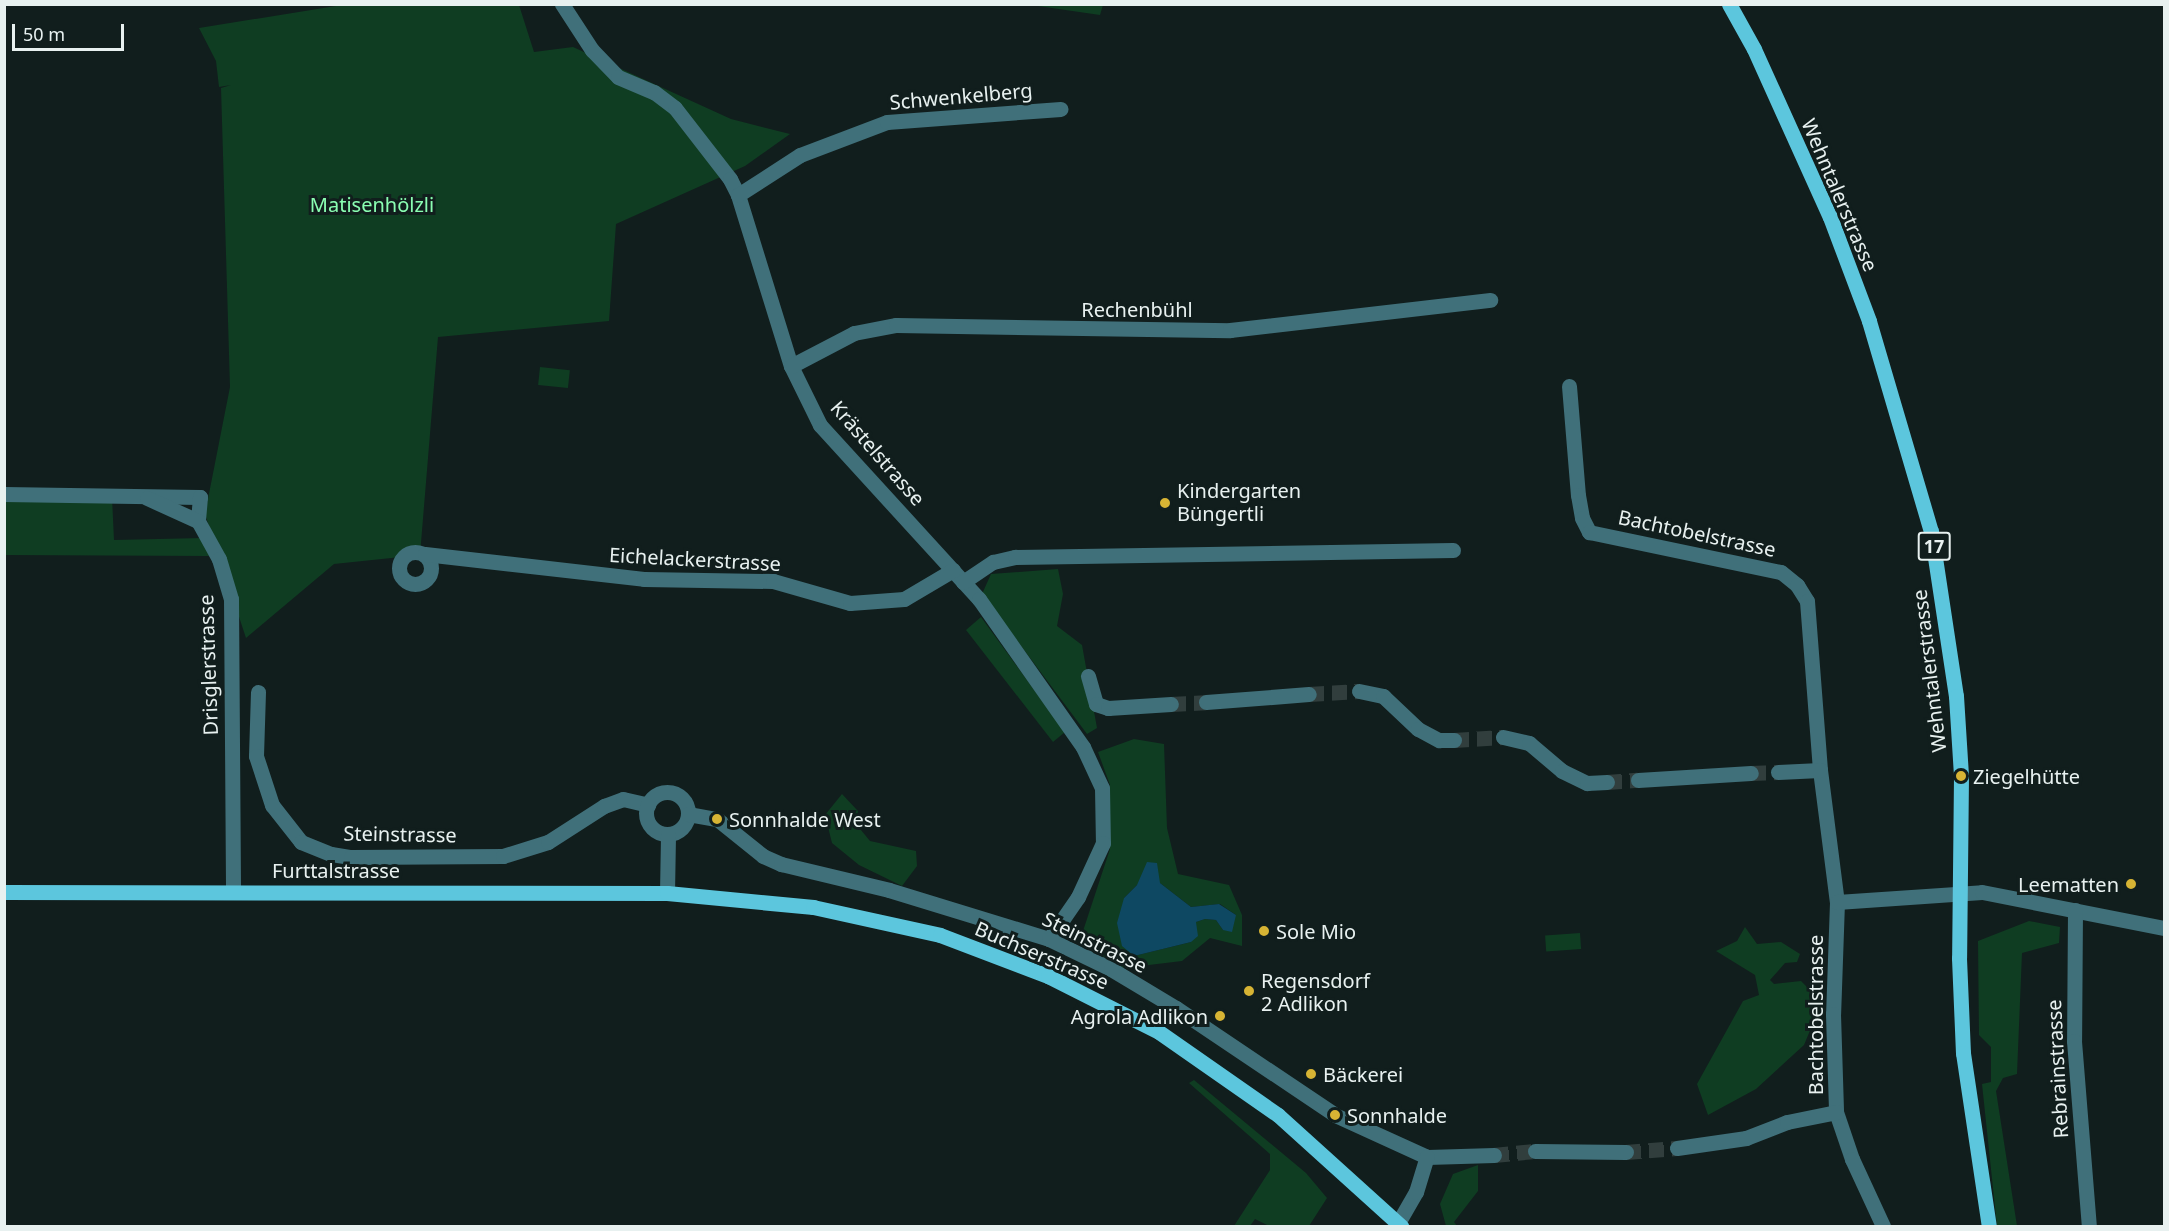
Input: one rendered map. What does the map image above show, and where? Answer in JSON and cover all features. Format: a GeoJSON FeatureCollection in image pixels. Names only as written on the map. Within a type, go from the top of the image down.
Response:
{"type":"FeatureCollection","features":[{"type":"Feature","properties":{"kind":"main road","name":"Wehntalerstrasse"},"geometry":{"type":"LineString","coordinates":[[1729,4],[1754,50],[1830,217],[1880,355],[1931,531],[1956,696],[1962,891],[1959,958],[1963,1053],[1989,1227]]}},
{"type":"Feature","properties":{"kind":"main road","name":"Furttalstrasse"},"geometry":{"type":"LineString","coordinates":[[4,892],[233,890],[667,894]]}},
{"type":"Feature","properties":{"kind":"main road","name":"Buchserstrasse"},"geometry":{"type":"LineString","coordinates":[[667,894],[813,907],[940,935],[1048,976],[1159,1032],[1268,1108],[1399,1225]]}},
{"type":"Feature","properties":{"kind":"street","name":"Krästelstrasse"},"geometry":{"type":"LineString","coordinates":[[562,4],[592,50],[618,77],[654,92],[675,108],[738,195],[790,366],[820,425],[963,582],[1073,729],[1102,788],[1103,843],[1078,897],[1049,939]]}},
{"type":"Feature","properties":{"kind":"street","name":"Schwenkelberg"},"geometry":{"type":"LineString","coordinates":[[738,195],[800,155],[887,122],[1060,109]]}},
{"type":"Feature","properties":{"kind":"street","name":"Rechenbühl"},"geometry":{"type":"LineString","coordinates":[[790,366],[854,333],[896,325],[1230,330],[1490,300]]}},
{"type":"Feature","properties":{"kind":"street","name":"Bachtobelstrasse"},"geometry":{"type":"LineString","coordinates":[[1569,386],[1580,507],[1589,532],[1745,562],[1781,572],[1797,585],[1807,601],[1820,770],[1837,902],[1833,1014],[1836,1112],[1852,1159],[1883,1227]]}},
{"type":"Feature","properties":{"kind":"street","name":"Drisglerstrasse"},"geometry":{"type":"LineString","coordinates":[[4,494],[200,497],[198,521],[219,559],[231,599],[233,890]]}},
{"type":"Feature","properties":{"kind":"street"},"geometry":{"type":"LineString","coordinates":[[142,495],[198,521]]}},
{"type":"Feature","properties":{"kind":"street"},"geometry":{"type":"LineString","coordinates":[[963,582],[993,562],[1016,557],[1453,550]]}},
{"type":"Feature","properties":{"kind":"street","name":"Eichelackerstrasse"},"geometry":{"type":"LineString","coordinates":[[425,554],[644,579],[773,581],[850,603],[904,599],[953,570]]}},
{"type":"Feature","properties":{"kind":"street"},"geometry":{"type":"LineString","coordinates":[[1088,676],[1096,704],[1108,708],[1171,704]]}},
{"type":"Feature","properties":{"kind":"street"},"geometry":{"type":"LineString","coordinates":[[1359,691],[1383,696],[1418,729],[1439,740],[1454,740]]}},
{"type":"Feature","properties":{"kind":"street","name":"Steinstrasse"},"geometry":{"type":"LineString","coordinates":[[258,692],[256,756],[272,805],[301,842],[331,854],[351,857],[503,856],[548,842],[604,806],[623,800],[648,805]]}},
{"type":"Feature","properties":{"kind":"street"},"geometry":{"type":"LineString","coordinates":[[1206,702],[1309,694]]}},
{"type":"Feature","properties":{"kind":"street"},"geometry":{"type":"LineString","coordinates":[[1503,737],[1529,743],[1562,771],[1587,783],[1607,782]]}},
{"type":"Feature","properties":{"kind":"street"},"geometry":{"type":"LineString","coordinates":[[1778,772],[1820,770]]}},
{"type":"Feature","properties":{"kind":"street"},"geometry":{"type":"LineString","coordinates":[[1638,780],[1751,773]]}},
{"type":"Feature","properties":{"kind":"street"},"geometry":{"type":"LineString","coordinates":[[671,793],[683,801],[688,814],[682,828],[668,834],[655,831],[648,822],[648,805],[658,794],[671,793]]}},
{"type":"Feature","properties":{"kind":"street","name":"Steinstrasse"},"geometry":{"type":"LineString","coordinates":[[688,814],[717,819],[763,856],[781,864],[889,890],[1049,939],[1111,969],[1176,1008],[1335,1114],[1427,1157]]}},
{"type":"Feature","properties":{"kind":"street"},"geometry":{"type":"LineString","coordinates":[[667,894],[668,834]]}},
{"type":"Feature","properties":{"kind":"street"},"geometry":{"type":"LineString","coordinates":[[1837,902],[1962,891],[2002,894],[2164,928]]}},
{"type":"Feature","properties":{"kind":"street","name":"Rebrainstrasse"},"geometry":{"type":"LineString","coordinates":[[2076,910],[2074,1041],[2089,1227]]}},
{"type":"Feature","properties":{"kind":"street"},"geometry":{"type":"LineString","coordinates":[[1677,1148],[1746,1138],[1787,1122],[1836,1112]]}},
{"type":"Feature","properties":{"kind":"street"},"geometry":{"type":"LineString","coordinates":[[1535,1151],[1626,1152]]}},
{"type":"Feature","properties":{"kind":"street"},"geometry":{"type":"LineString","coordinates":[[1399,1225],[1416,1192],[1427,1157],[1494,1155]]}},
{"type":"Feature","properties":{"kind":"green space","name":"Matisenhölzli"},"geometry":{"type":"Polygon","coordinates":[[[342,5],[519,5],[534,52],[573,47],[731,119],[790,134],[745,166],[616,224],[609,321],[438,337],[420,555],[334,564],[246,638],[205,514],[230,387],[221,88],[231,85],[219,87],[216,61],[199,28],[342,5]]]}},
{"type":"Feature","properties":{"kind":"green space"},"geometry":{"type":"Polygon","coordinates":[[[1031,5],[1103,5],[1100,15],[1031,5]]]}},
{"type":"Feature","properties":{"kind":"green space"},"geometry":{"type":"Polygon","coordinates":[[[540,367],[570,370],[568,388],[538,385],[540,367]]]}},
{"type":"Feature","properties":{"kind":"green space"},"geometry":{"type":"Polygon","coordinates":[[[112,497],[114,540],[203,538],[209,556],[5,555],[5,498],[112,497]]]}},
{"type":"Feature","properties":{"kind":"green space"},"geometry":{"type":"Polygon","coordinates":[[[1058,569],[1063,594],[1057,626],[1082,645],[1097,728],[1087,734],[982,594],[991,574],[1058,569]]]}},
{"type":"Feature","properties":{"kind":"green space"},"geometry":{"type":"Polygon","coordinates":[[[981,617],[1065,732],[1053,742],[966,630],[981,617]]]}},
{"type":"Feature","properties":{"kind":"green space"},"geometry":{"type":"Polygon","coordinates":[[[1134,739],[1164,744],[1167,828],[1178,874],[1229,885],[1242,915],[1242,946],[1210,938],[1182,961],[1124,968],[1099,954],[1083,931],[1110,849],[1110,785],[1098,752],[1134,739]],[[1160,883],[1137,885],[1124,898],[1134,956],[1191,942],[1196,922],[1205,919],[1216,920],[1223,930],[1236,915],[1220,904],[1191,907],[1160,883]]]}},
{"type":"Feature","properties":{"kind":"green space"},"geometry":{"type":"Polygon","coordinates":[[[842,794],[858,811],[856,824],[870,841],[916,851],[917,866],[902,886],[859,865],[832,843],[825,815],[842,794]]]}},
{"type":"Feature","properties":{"kind":"green space"},"geometry":{"type":"Polygon","coordinates":[[[2029,921],[2060,927],[2059,943],[2022,953],[2017,1074],[2003,1078],[1996,1091],[2017,1226],[1997,1226],[1982,1084],[1991,1082],[1991,1047],[1979,1035],[1978,941],[2029,921]]]}},
{"type":"Feature","properties":{"kind":"green space"},"geometry":{"type":"Polygon","coordinates":[[[1745,927],[1757,944],[1781,942],[1800,954],[1797,962],[1785,963],[1770,980],[1774,984],[1801,981],[1810,990],[1816,1016],[1804,1045],[1756,1089],[1708,1115],[1697,1084],[1743,1001],[1759,995],[1755,975],[1716,951],[1737,941],[1745,927]]]}},
{"type":"Feature","properties":{"kind":"green space"},"geometry":{"type":"Polygon","coordinates":[[[1580,933],[1581,949],[1546,951],[1545,935],[1580,933]]]}},
{"type":"Feature","properties":{"kind":"green space"},"geometry":{"type":"Polygon","coordinates":[[[1194,1080],[1306,1173],[1327,1198],[1309,1226],[1269,1226],[1255,1219],[1250,1226],[1234,1226],[1270,1170],[1270,1154],[1189,1083],[1194,1080]]]}},
{"type":"Feature","properties":{"kind":"green space"},"geometry":{"type":"Polygon","coordinates":[[[1478,1165],[1478,1191],[1454,1222],[1457,1226],[1446,1226],[1440,1204],[1453,1174],[1478,1165]]]}},
{"type":"Feature","properties":{"kind":"water"},"geometry":{"type":"Polygon","coordinates":[[[1147,862],[1157,863],[1160,883],[1191,907],[1219,904],[1236,915],[1232,932],[1223,930],[1216,920],[1205,919],[1196,922],[1198,936],[1191,942],[1134,956],[1122,946],[1117,923],[1124,898],[1137,885],[1147,862]]]}},
{"type":"Feature","properties":{"kind":"tunnel"},"geometry":{"type":"LineString","coordinates":[[1309,694],[1359,691]]}},
{"type":"Feature","properties":{"kind":"tunnel"},"geometry":{"type":"LineString","coordinates":[[1171,704],[1206,702]]}},
{"type":"Feature","properties":{"kind":"tunnel"},"geometry":{"type":"LineString","coordinates":[[1454,740],[1503,737]]}},
{"type":"Feature","properties":{"kind":"tunnel"},"geometry":{"type":"LineString","coordinates":[[1751,773],[1778,772]]}},
{"type":"Feature","properties":{"kind":"tunnel"},"geometry":{"type":"LineString","coordinates":[[1607,782],[1638,780]]}},
{"type":"Feature","properties":{"kind":"tunnel"},"geometry":{"type":"LineString","coordinates":[[1626,1152],[1677,1148]]}},
{"type":"Feature","properties":{"kind":"tunnel"},"geometry":{"type":"LineString","coordinates":[[1494,1155],[1535,1151]]}},
{"type":"Feature","properties":{"kind":"place","name":"Kindergarten Büngertli"},"geometry":{"type":"Point","coordinates":[1165,503]}},
{"type":"Feature","properties":{"kind":"place","name":"Ziegelhütte"},"geometry":{"type":"Point","coordinates":[1961,776]}},
{"type":"Feature","properties":{"kind":"place","name":"Sonnhalde West"},"geometry":{"type":"Point","coordinates":[717,819]}},
{"type":"Feature","properties":{"kind":"place","name":"Leematten"},"geometry":{"type":"Point","coordinates":[2131,884]}},
{"type":"Feature","properties":{"kind":"place","name":"Sole Mio"},"geometry":{"type":"Point","coordinates":[1264,931]}},
{"type":"Feature","properties":{"kind":"place","name":"Regensdorf 2 Adlikon"},"geometry":{"type":"Point","coordinates":[1249,991]}},
{"type":"Feature","properties":{"kind":"place","name":"Agrola Adlikon"},"geometry":{"type":"Point","coordinates":[1220,1016]}},
{"type":"Feature","properties":{"kind":"place","name":"Bäckerei"},"geometry":{"type":"Point","coordinates":[1311,1074]}},
{"type":"Feature","properties":{"kind":"place","name":"Sonnhalde"},"geometry":{"type":"Point","coordinates":[1335,1115]}}]}
